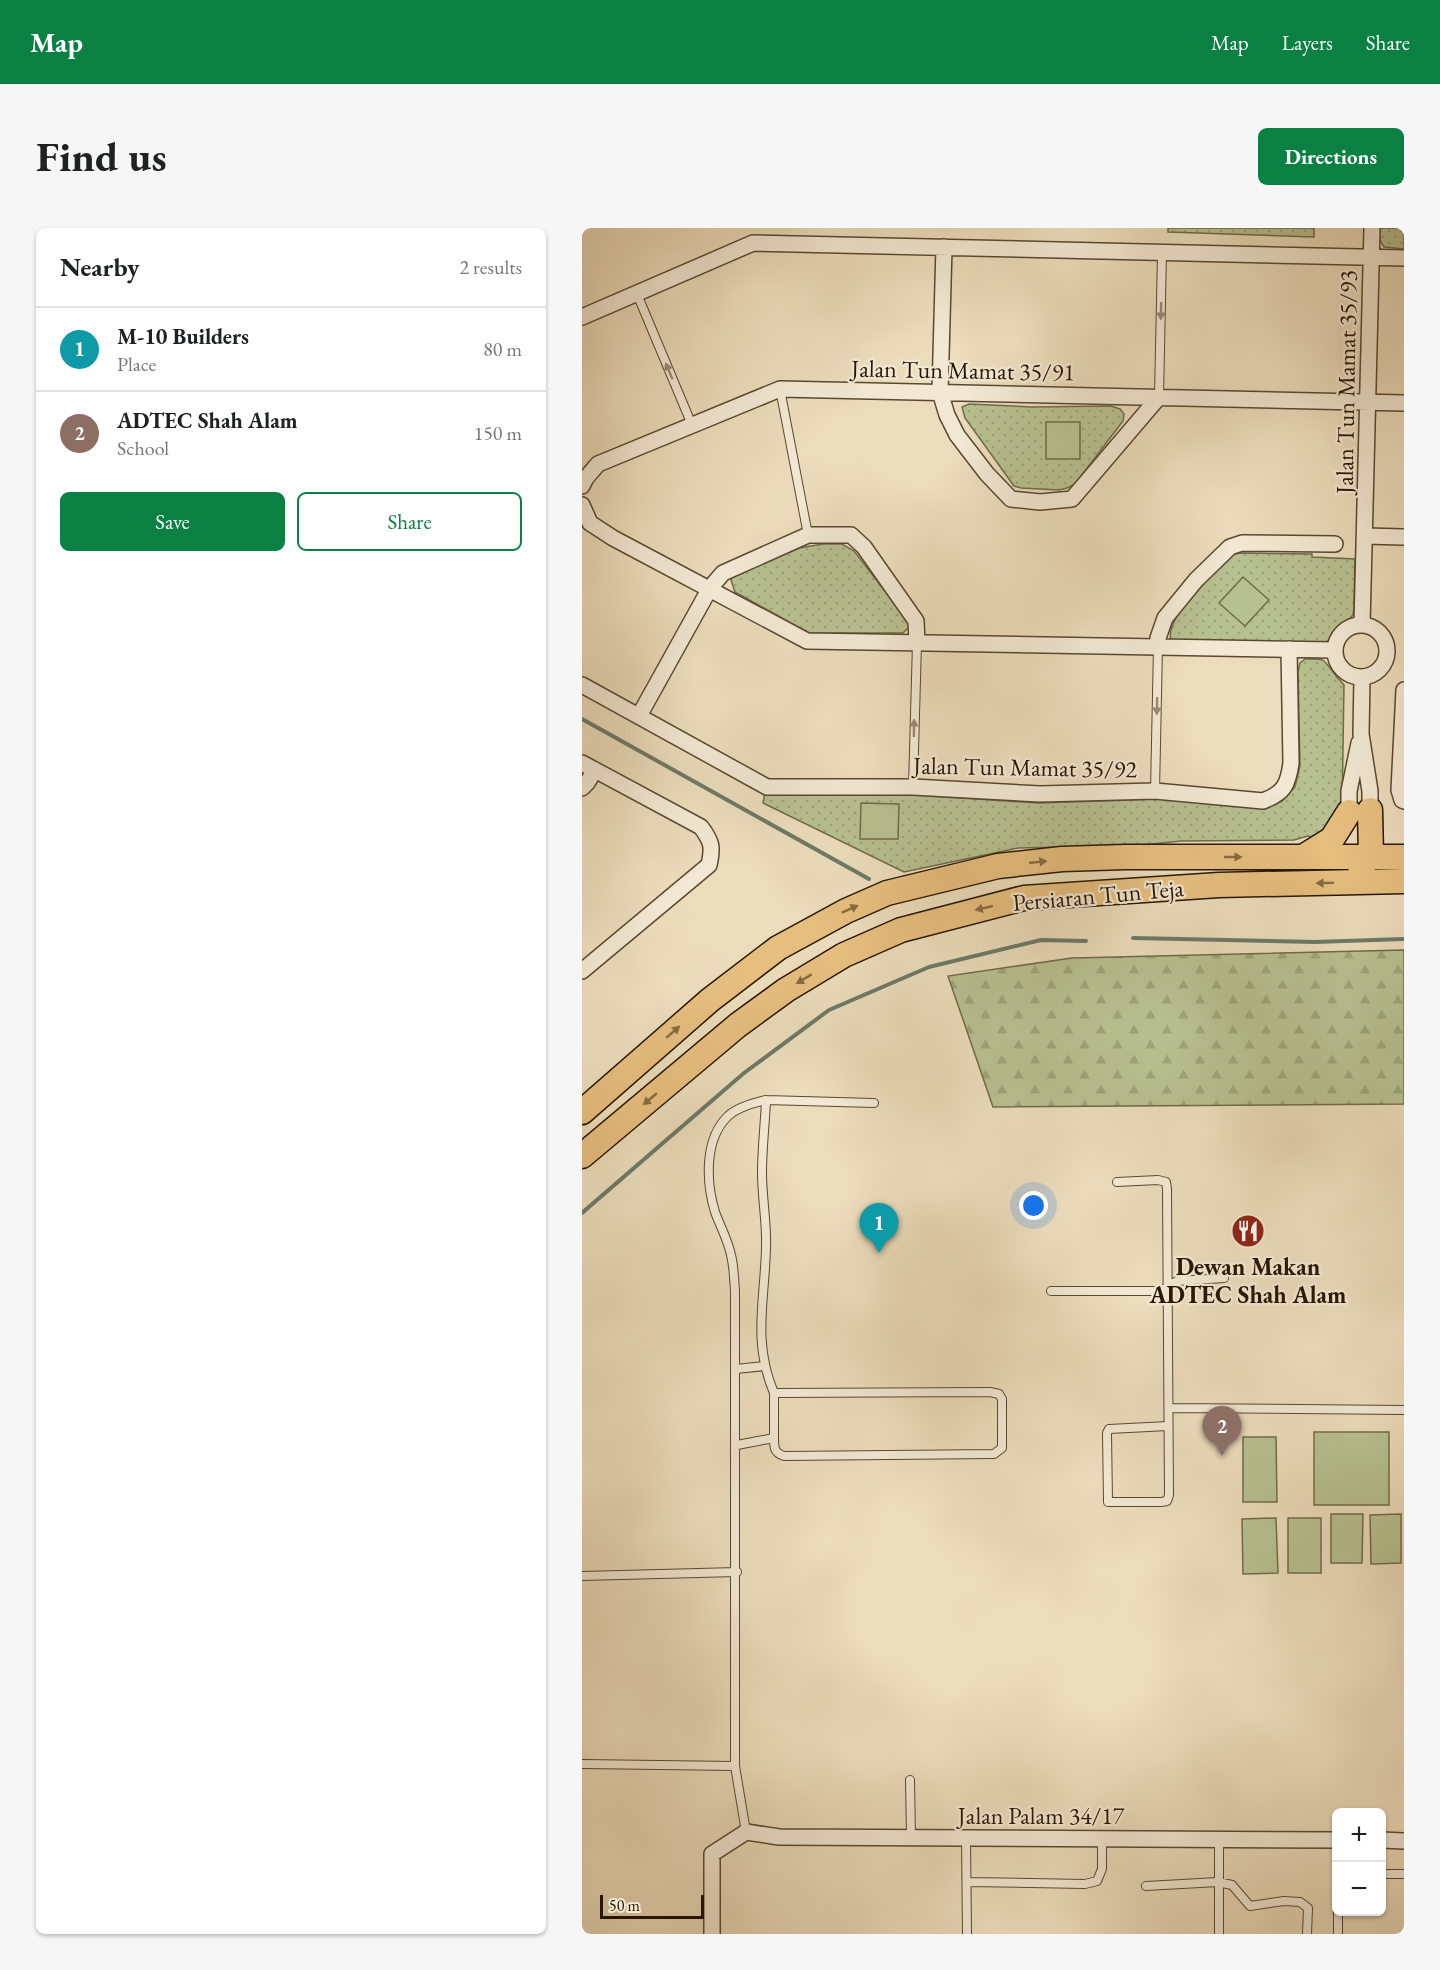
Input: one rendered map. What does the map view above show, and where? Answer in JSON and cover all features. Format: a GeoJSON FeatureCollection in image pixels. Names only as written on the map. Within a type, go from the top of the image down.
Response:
{"type":"FeatureCollection","features":[{"type":"Feature","properties":{"kind":"main road"},"geometry":{"type":"LineString","coordinates":[[1360,811],[1387,838],[1404,848]]}},
{"type":"Feature","properties":{"kind":"main road"},"geometry":{"type":"LineString","coordinates":[[1303,857],[1332,839],[1360,811]]}},
{"type":"Feature","properties":{"kind":"main road"},"geometry":{"type":"LineString","coordinates":[[1360,811],[1360,865]]}},
{"type":"Feature","properties":{"kind":"main road","name":"Persiaran Tun Teja"},"geometry":{"type":"LineString","coordinates":[[582,1112],[710,1000],[778,948],[846,911],[887,893],[998,866],[1062,859],[1303,857],[1360,865],[1404,881]]}},
{"type":"Feature","properties":{"kind":"main road","name":"Persiaran Tun Teja"},"geometry":{"type":"LineString","coordinates":[[582,1156],[738,1025],[786,990],[844,955],[901,930],[1024,898],[1220,885],[1404,857]]}},
{"type":"Feature","properties":{"kind":"street","name":"Jalan Tun Mamat 35/93"},"geometry":{"type":"LineString","coordinates":[[1362,625],[1372,228]]}},
{"type":"Feature","properties":{"kind":"street"},"geometry":{"type":"LineString","coordinates":[[582,317],[753,243],[1404,258]]}},
{"type":"Feature","properties":{"kind":"street"},"geometry":{"type":"LineString","coordinates":[[944,248],[940,392],[947,415],[957,435],[987,474],[1011,499],[1040,502],[1072,499],[1160,398]]}},
{"type":"Feature","properties":{"kind":"street","name":"Jalan Tun Mamat 35/91"},"geometry":{"type":"LineString","coordinates":[[582,486],[598,464],[780,389],[1404,403]]}},
{"type":"Feature","properties":{"kind":"street"},"geometry":{"type":"LineString","coordinates":[[582,505],[590,523],[613,538],[807,641],[1334,650]]}},
{"type":"Feature","properties":{"kind":"street"},"geometry":{"type":"LineString","coordinates":[[639,716],[710,588],[723,573],[808,535],[851,535],[864,547],[916,621],[917,643]]}},
{"type":"Feature","properties":{"kind":"street"},"geometry":{"type":"LineString","coordinates":[[1365,537],[1404,537]]}},
{"type":"Feature","properties":{"kind":"street"},"geometry":{"type":"LineString","coordinates":[[1158,647],[1158,638],[1166,618],[1196,580],[1230,547],[1242,543],[1335,544]]}},
{"type":"Feature","properties":{"kind":"street"},"geometry":{"type":"LineString","coordinates":[[1362,625],[1369,626],[1381,635],[1387,648],[1385,662],[1381,668],[1362,678],[1342,670],[1334,650],[1345,630],[1362,625]]}},
{"type":"Feature","properties":{"kind":"street","name":"Jalan Tun Mamat 35/92"},"geometry":{"type":"LineString","coordinates":[[582,685],[767,787],[913,787],[1040,794],[1155,791],[1263,801],[1277,796],[1288,781],[1291,763],[1288,649]]}},
{"type":"Feature","properties":{"kind":"street"},"geometry":{"type":"LineString","coordinates":[[1360,811],[1370,791],[1361,734],[1362,678]]}},
{"type":"Feature","properties":{"kind":"street"},"geometry":{"type":"LineString","coordinates":[[1404,690],[1399,790],[1404,801]]}},
{"type":"Feature","properties":{"kind":"street"},"geometry":{"type":"LineString","coordinates":[[1360,811],[1349,791],[1361,734]]}},
{"type":"Feature","properties":{"kind":"street"},"geometry":{"type":"LineString","coordinates":[[582,788],[587,783],[588,767],[701,827],[710,839],[712,852],[709,865],[582,971]]}},
{"type":"Feature","properties":{"kind":"street"},"geometry":{"type":"LineString","coordinates":[[712,1934],[712,1854],[746,1832]]}},
{"type":"Feature","properties":{"kind":"street","name":"Jalan Palam 34/17"},"geometry":{"type":"LineString","coordinates":[[746,1832],[778,1837],[1332,1840]]}},
{"type":"Feature","properties":{"kind":"street"},"geometry":{"type":"LineString","coordinates":[[1386,1840],[1404,1840]]}},
{"type":"Feature","properties":{"kind":"lane"},"geometry":{"type":"LineString","coordinates":[[1160,398],[1162,252]]}},
{"type":"Feature","properties":{"kind":"lane"},"geometry":{"type":"LineString","coordinates":[[637,294],[692,425]]}},
{"type":"Feature","properties":{"kind":"lane"},"geometry":{"type":"LineString","coordinates":[[780,389],[808,535]]}},
{"type":"Feature","properties":{"kind":"lane"},"geometry":{"type":"LineString","coordinates":[[913,787],[917,643]]}},
{"type":"Feature","properties":{"kind":"lane"},"geometry":{"type":"LineString","coordinates":[[1155,791],[1158,647]]}},
{"type":"Feature","properties":{"kind":"lane"},"geometry":{"type":"LineString","coordinates":[[766,1100],[762,1174],[766,1247],[761,1345],[774,1392],[774,1448],[781,1455],[832,1457],[994,1454],[1001,1450],[1002,1399],[996,1393],[774,1392]]}},
{"type":"Feature","properties":{"kind":"lane"},"geometry":{"type":"LineString","coordinates":[[746,1832],[735,1766],[737,1445],[735,1292],[731,1255],[715,1211],[711,1191],[709,1168],[713,1138],[728,1116],[749,1104],[766,1100],[874,1103]]}},
{"type":"Feature","properties":{"kind":"lane"},"geometry":{"type":"LineString","coordinates":[[1117,1182],[1158,1180],[1166,1182],[1170,1408],[1169,1495],[1167,1501],[1161,1502],[1108,1502],[1107,1433],[1109,1429],[1168,1426]]}},
{"type":"Feature","properties":{"kind":"lane"},"geometry":{"type":"LineString","coordinates":[[1051,1291],[1161,1292],[1177,1281],[1224,1278]]}},
{"type":"Feature","properties":{"kind":"lane"},"geometry":{"type":"LineString","coordinates":[[736,1369],[765,1366]]}},
{"type":"Feature","properties":{"kind":"lane"},"geometry":{"type":"LineString","coordinates":[[1170,1408],[1404,1410]]}},
{"type":"Feature","properties":{"kind":"lane"},"geometry":{"type":"LineString","coordinates":[[737,1445],[774,1438]]}},
{"type":"Feature","properties":{"kind":"lane"},"geometry":{"type":"LineString","coordinates":[[582,1576],[737,1572]]}},
{"type":"Feature","properties":{"kind":"lane"},"geometry":{"type":"LineString","coordinates":[[582,1764],[735,1766]]}},
{"type":"Feature","properties":{"kind":"lane"},"geometry":{"type":"LineString","coordinates":[[910,1780],[911,1836]]}},
{"type":"Feature","properties":{"kind":"lane"},"geometry":{"type":"LineString","coordinates":[[966,1838],[967,1934]]}},
{"type":"Feature","properties":{"kind":"lane"},"geometry":{"type":"LineString","coordinates":[[968,1882],[1085,1884],[1097,1881],[1102,1869],[1102,1838]]}},
{"type":"Feature","properties":{"kind":"lane"},"geometry":{"type":"LineString","coordinates":[[1219,1839],[1219,1934]]}},
{"type":"Feature","properties":{"kind":"lane"},"geometry":{"type":"LineString","coordinates":[[1386,1874],[1404,1874]]}},
{"type":"Feature","properties":{"kind":"lane"},"geometry":{"type":"LineString","coordinates":[[1146,1886],[1218,1882],[1232,1885],[1250,1905],[1284,1901],[1299,1902],[1308,1908],[1307,1934]]}},
{"type":"Feature","properties":{"kind":"lane"},"geometry":{"type":"LineString","coordinates":[[1338,1916],[1338,1934]]}},
{"type":"Feature","properties":{"kind":"green space"},"geometry":{"type":"Polygon","coordinates":[[[1168,228],[1314,228],[1314,237],[1168,232],[1168,228]]]}},
{"type":"Feature","properties":{"kind":"green space"},"geometry":{"type":"Polygon","coordinates":[[[1380,228],[1404,228],[1404,249],[1384,247],[1380,240],[1380,228]]]}},
{"type":"Feature","properties":{"kind":"green space"},"geometry":{"type":"Polygon","coordinates":[[[969,404],[1032,407],[1111,406],[1120,409],[1124,414],[1123,421],[1075,484],[1059,490],[1021,488],[1014,486],[965,418],[962,407],[969,404]]]}},
{"type":"Feature","properties":{"kind":"green space"},"geometry":{"type":"Polygon","coordinates":[[[1046,422],[1080,422],[1080,459],[1046,459],[1046,422]]]}},
{"type":"Feature","properties":{"kind":"green space"},"geometry":{"type":"Polygon","coordinates":[[[842,544],[854,551],[909,622],[909,627],[903,633],[809,633],[735,592],[731,580],[733,575],[799,548],[842,544]]]}},
{"type":"Feature","properties":{"kind":"green space"},"geometry":{"type":"Polygon","coordinates":[[[1233,554],[1312,554],[1312,557],[1355,559],[1353,615],[1331,640],[1323,643],[1171,640],[1171,631],[1175,621],[1191,597],[1226,558],[1233,554]]]}},
{"type":"Feature","properties":{"kind":"green space"},"geometry":{"type":"Polygon","coordinates":[[[1243,577],[1269,600],[1245,626],[1219,603],[1243,577]]]}},
{"type":"Feature","properties":{"kind":"green space"},"geometry":{"type":"Polygon","coordinates":[[[1305,659],[1322,660],[1344,685],[1342,810],[1323,839],[1308,836],[1294,840],[1181,841],[1143,845],[1018,848],[904,872],[763,803],[765,792],[914,795],[1039,803],[1156,799],[1264,807],[1282,801],[1295,787],[1300,766],[1298,670],[1300,663],[1305,659]]]}},
{"type":"Feature","properties":{"kind":"green space"},"geometry":{"type":"Polygon","coordinates":[[[861,803],[899,804],[898,839],[860,839],[861,803]]]}},
{"type":"Feature","properties":{"kind":"green space"},"geometry":{"type":"Polygon","coordinates":[[[1404,950],[1404,1104],[993,1107],[948,976],[1072,958],[1404,950]]]}},
{"type":"Feature","properties":{"kind":"green space"},"geometry":{"type":"Polygon","coordinates":[[[1314,1432],[1389,1432],[1389,1505],[1314,1505],[1314,1432]]]}},
{"type":"Feature","properties":{"kind":"green space"},"geometry":{"type":"Polygon","coordinates":[[[1243,1437],[1276,1437],[1277,1502],[1243,1502],[1243,1437]]]}},
{"type":"Feature","properties":{"kind":"green space"},"geometry":{"type":"Polygon","coordinates":[[[1331,1514],[1363,1514],[1362,1563],[1331,1563],[1331,1514]]]}},
{"type":"Feature","properties":{"kind":"green space"},"geometry":{"type":"Polygon","coordinates":[[[1401,1514],[1401,1563],[1371,1564],[1370,1515],[1401,1514]]]}},
{"type":"Feature","properties":{"kind":"green space"},"geometry":{"type":"Polygon","coordinates":[[[1276,1518],[1278,1573],[1243,1574],[1242,1519],[1276,1518]]]}},
{"type":"Feature","properties":{"kind":"green space"},"geometry":{"type":"Polygon","coordinates":[[[1288,1518],[1321,1518],[1321,1573],[1288,1573],[1288,1518]]]}},
{"type":"Feature","properties":{"kind":"waterway"},"geometry":{"type":"LineString","coordinates":[[582,719],[869,879]]}},
{"type":"Feature","properties":{"kind":"waterway"},"geometry":{"type":"LineString","coordinates":[[1133,938],[1315,942],[1404,939]]}},
{"type":"Feature","properties":{"kind":"waterway"},"geometry":{"type":"LineString","coordinates":[[582,1213],[744,1073],[829,1010],[929,967],[1041,940],[1086,941]]}},
{"type":"Feature","properties":{"kind":"place","name":"Dewan Makan ADTEC Shah Alam"},"geometry":{"type":"Point","coordinates":[1248,1231]}},
{"type":"Feature","properties":{"kind":"place","name":"M-10 Builders"},"geometry":{"type":"Point","coordinates":[879,1253]}},
{"type":"Feature","properties":{"kind":"place","name":"ADTEC Shah Alam"},"geometry":{"type":"Point","coordinates":[1222,1456]}}]}
